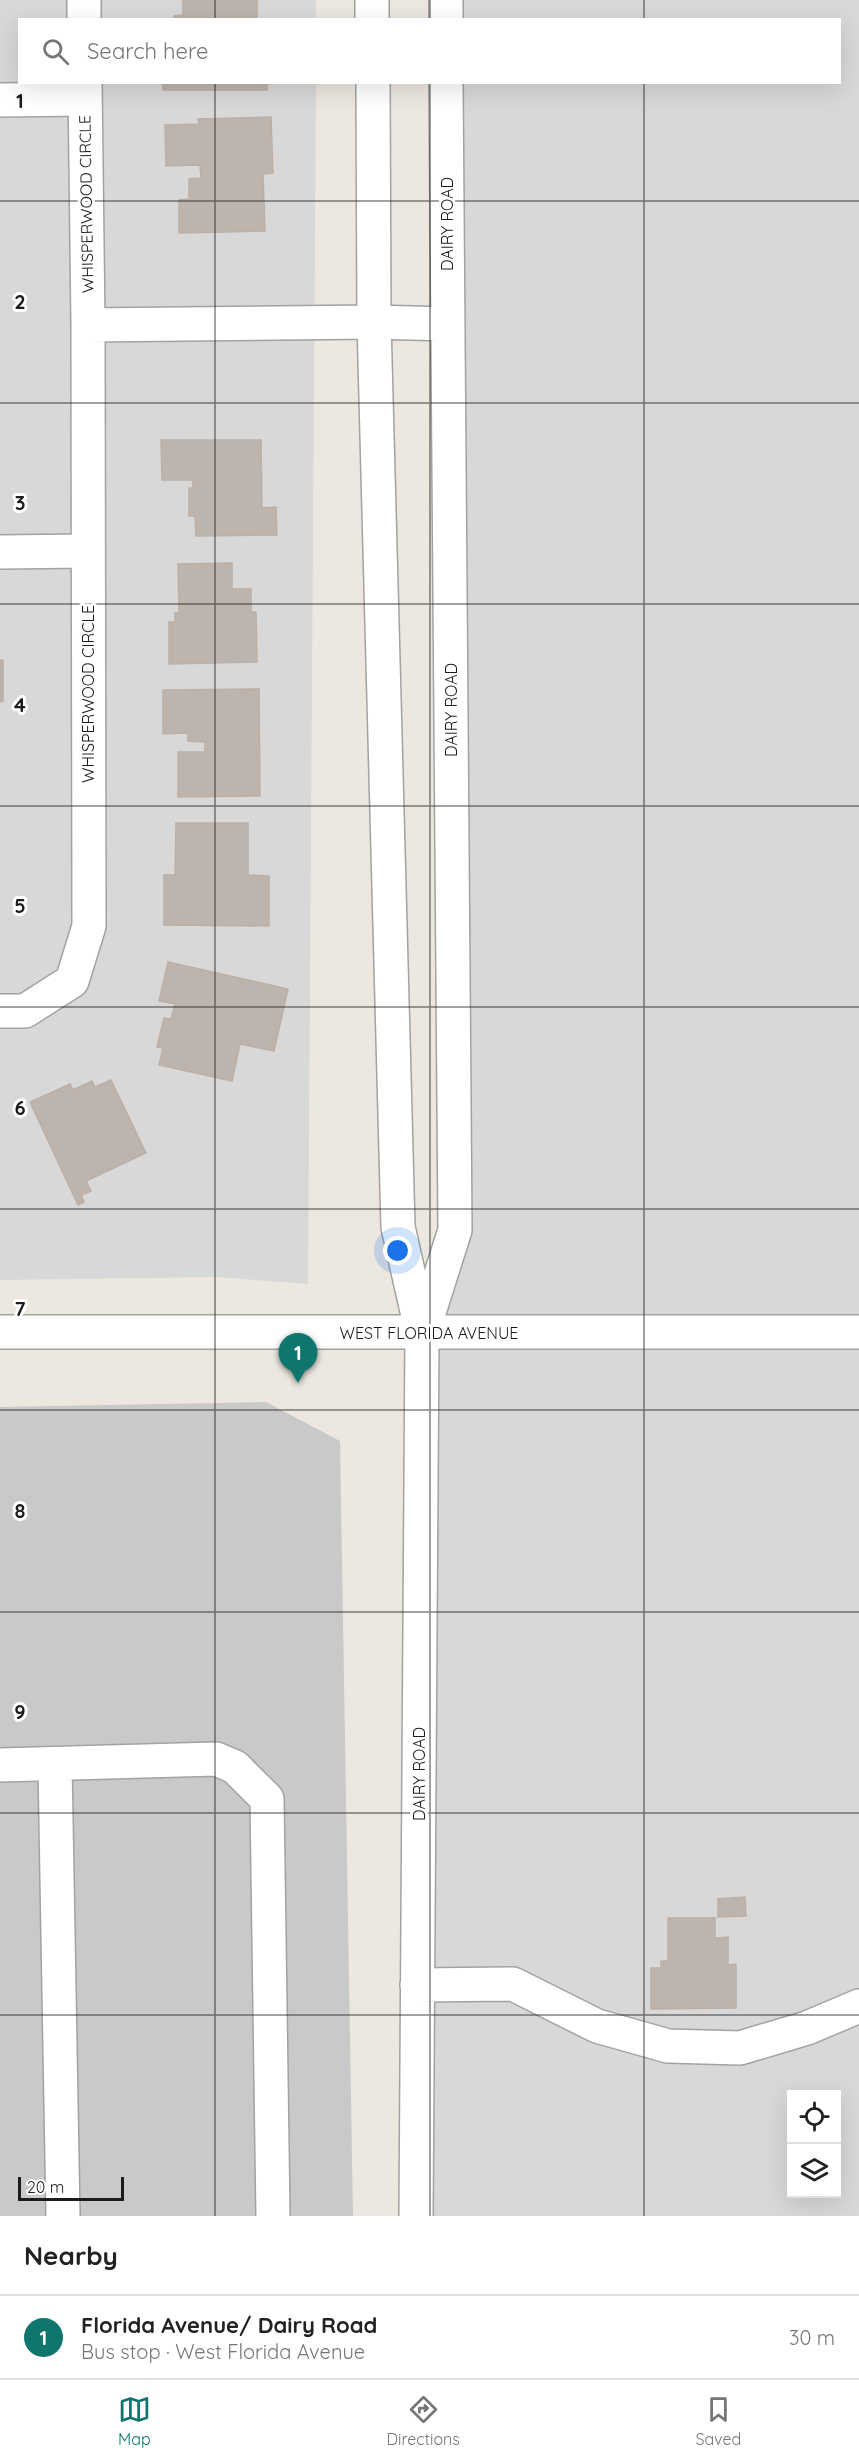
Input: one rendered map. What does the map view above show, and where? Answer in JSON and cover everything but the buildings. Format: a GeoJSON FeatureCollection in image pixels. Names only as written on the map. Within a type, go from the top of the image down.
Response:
{"type":"FeatureCollection","features":[{"type":"Feature","properties":{"kind":"street"},"geometry":{"type":"LineString","coordinates":[[84,0],[84,18]]}},
{"type":"Feature","properties":{"kind":"street"},"geometry":{"type":"LineString","coordinates":[[372,0],[372,18]]}},
{"type":"Feature","properties":{"kind":"street"},"geometry":{"type":"LineString","coordinates":[[446,0],[446,18]]}},
{"type":"Feature","properties":{"kind":"street","name":"DAIRY ROAD"},"geometry":{"type":"LineString","coordinates":[[373,84],[374,322],[398,1227],[422,1333],[416,2216]]}},
{"type":"Feature","properties":{"kind":"street","name":"DAIRY ROAD"},"geometry":{"type":"LineString","coordinates":[[422,1333],[455,1230],[446,84]]}},
{"type":"Feature","properties":{"kind":"street"},"geometry":{"type":"LineString","coordinates":[[0,100],[85,91]]}},
{"type":"Feature","properties":{"kind":"street","name":"WHISPERWOOD CIRCLE"},"geometry":{"type":"LineString","coordinates":[[0,1011],[25,1011],[72,981],[89,926],[88,325],[85,91]]}},
{"type":"Feature","properties":{"kind":"street"},"geometry":{"type":"LineString","coordinates":[[88,325],[374,322],[448,324]]}},
{"type":"Feature","properties":{"kind":"street"},"geometry":{"type":"LineString","coordinates":[[0,552],[87,551]]}},
{"type":"Feature","properties":{"kind":"street","name":"WEST FLORIDA AVENUE"},"geometry":{"type":"LineString","coordinates":[[0,1332],[859,1332]]}},
{"type":"Feature","properties":{"kind":"street"},"geometry":{"type":"LineString","coordinates":[[0,1765],[216,1759],[235,1767],[267,1799],[273,2216]]}},
{"type":"Feature","properties":{"kind":"street"},"geometry":{"type":"LineString","coordinates":[[54,1764],[63,2216]]}},
{"type":"Feature","properties":{"kind":"street"},"geometry":{"type":"LineString","coordinates":[[417,1985],[513,1984],[597,2026],[668,2046],[740,2048],[807,2028],[859,2006]]}},
{"type":"Feature","properties":{"kind":"shaded area"},"geometry":{"type":"Polygon","coordinates":[[[0,0],[316,0],[316,18],[18,18],[18,84],[316,84],[308,1284],[216,1277],[0,1280],[0,0]]]}},
{"type":"Feature","properties":{"kind":"shaded area"},"geometry":{"type":"Polygon","coordinates":[[[446,0],[859,0],[859,2216],[416,2216],[422,1333],[455,1230],[446,84],[841,84],[841,18],[446,18],[446,0]]]}},
{"type":"Feature","properties":{"kind":"shaded area"},"geometry":{"type":"Polygon","coordinates":[[[266,1402],[340,1441],[353,2216],[0,2216],[0,1407],[266,1402]]]}},
{"type":"Feature","properties":{"kind":"place","name":"Florida Avenue/ Dairy Road"},"geometry":{"type":"Point","coordinates":[298,1383]}}]}
